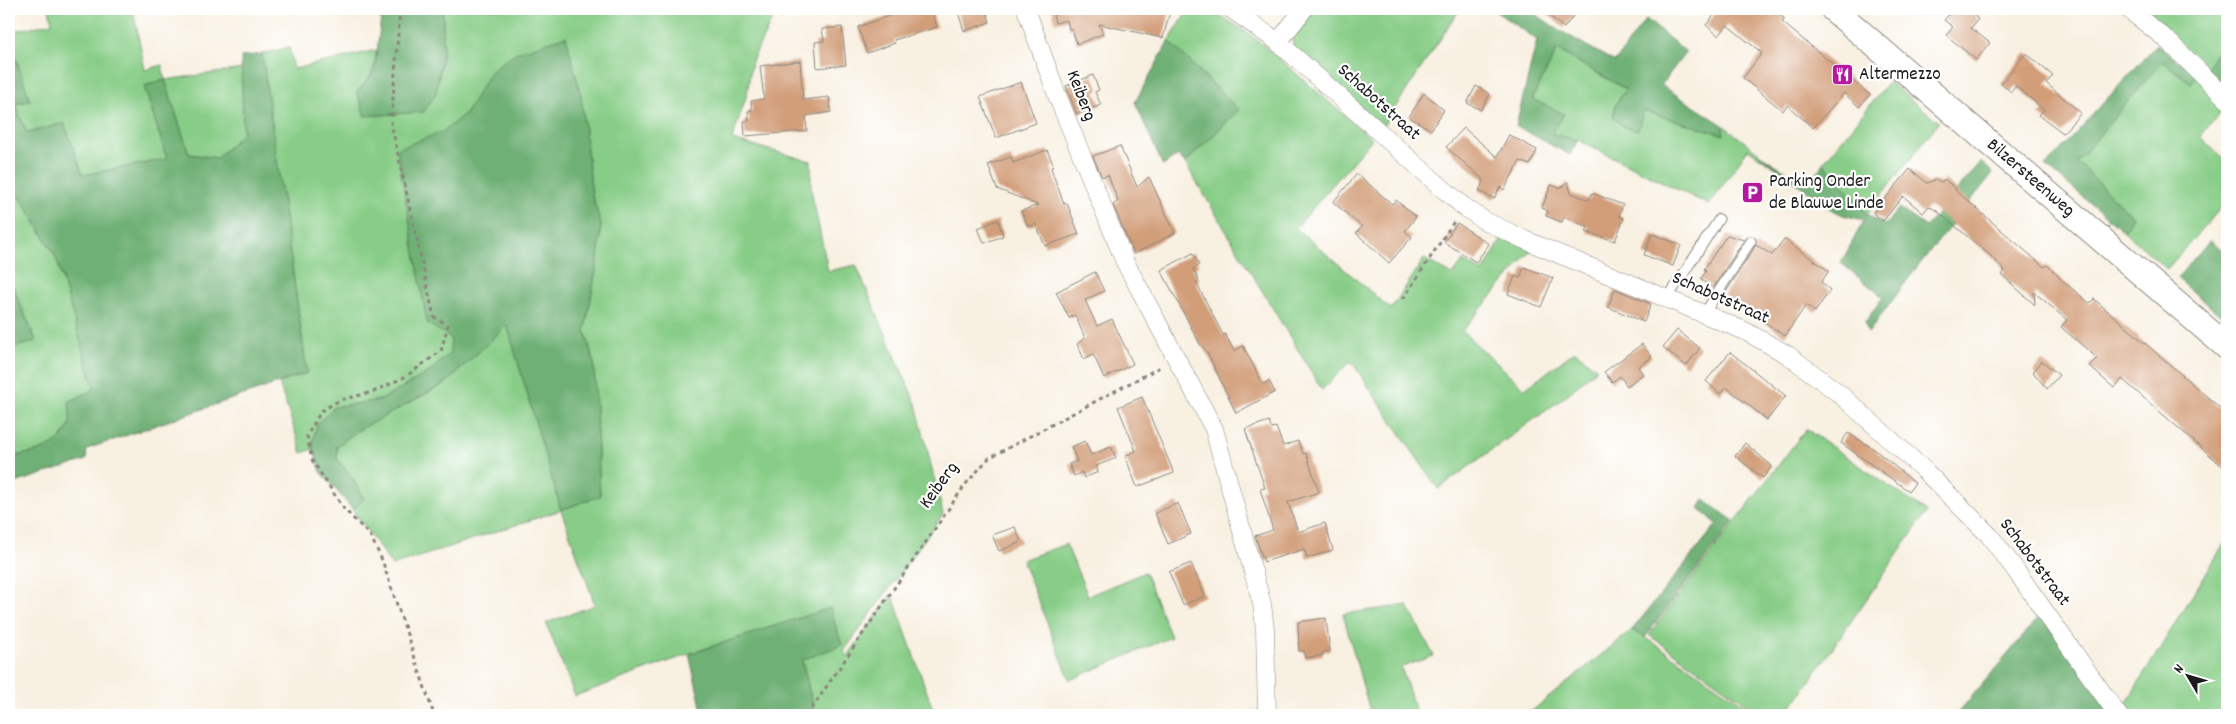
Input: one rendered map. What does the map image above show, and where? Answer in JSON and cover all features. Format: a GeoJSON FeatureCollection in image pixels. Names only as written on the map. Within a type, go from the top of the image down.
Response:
{"type":"FeatureCollection","features":[{"type":"Feature","properties":{"kind":"main road","name":"Bilzersteenweg"},"geometry":{"type":"LineString","coordinates":[[1833,9],[2227,347]]}},
{"type":"Feature","properties":{"kind":"street","name":"Keiberg"},"geometry":{"type":"LineString","coordinates":[[1026,9],[1056,95],[1125,262],[1214,430],[1262,604],[1266,629],[1267,715]]}},
{"type":"Feature","properties":{"kind":"street","name":"Schabotstraat"},"geometry":{"type":"LineString","coordinates":[[1231,9],[1278,42],[1463,206],[1485,221],[1525,240],[1745,331],[1788,355],[1841,395],[1924,470],[1989,535],[2118,715]]}},
{"type":"Feature","properties":{"kind":"street"},"geometry":{"type":"LineString","coordinates":[[1278,42],[1304,9]]}},
{"type":"Feature","properties":{"kind":"street"},"geometry":{"type":"LineString","coordinates":[[2128,9],[2166,39],[2227,99]]}},
{"type":"Feature","properties":{"kind":"lane"},"geometry":{"type":"LineString","coordinates":[[1667,298],[1719,219]]}},
{"type":"Feature","properties":{"kind":"lane"},"geometry":{"type":"LineString","coordinates":[[1704,314],[1751,241]]}},
{"type":"Feature","properties":{"kind":"path"},"geometry":{"type":"LineString","coordinates":[[400,9],[391,123],[434,317],[448,326],[441,351],[405,377],[373,392],[340,400],[321,411],[307,436],[312,460],[344,509],[370,535],[382,560],[434,715]]}},
{"type":"Feature","properties":{"kind":"path"},"geometry":{"type":"LineString","coordinates":[[1403,299],[1463,206]]}},
{"type":"Feature","properties":{"kind":"path","name":"Keiberg"},"geometry":{"type":"LineString","coordinates":[[807,715],[964,485],[989,458],[1176,358]]}},
{"type":"Feature","properties":{"kind":"green space"},"geometry":{"type":"Polygon","coordinates":[[[49,9],[133,9],[145,70],[162,65],[165,80],[144,86],[167,159],[83,175],[64,123],[27,134],[15,104],[30,101],[9,38],[9,32],[52,23],[49,9]]]}},
{"type":"Feature","properties":{"kind":"green space"},"geometry":{"type":"Polygon","coordinates":[[[382,9],[443,9],[443,50],[436,93],[424,112],[365,116],[357,92],[372,75],[375,68],[382,9]]]}},
{"type":"Feature","properties":{"kind":"green space"},"geometry":{"type":"Polygon","coordinates":[[[443,9],[777,9],[752,61],[747,94],[732,140],[811,161],[811,189],[828,271],[856,265],[916,404],[943,514],[844,651],[847,657],[892,594],[935,715],[815,715],[802,660],[830,608],[689,654],[575,696],[546,623],[595,605],[561,510],[392,566],[353,510],[364,499],[353,479],[337,459],[337,446],[357,431],[446,383],[508,324],[561,509],[600,496],[594,364],[585,330],[598,259],[601,225],[592,195],[581,96],[565,36],[477,95],[466,113],[444,131],[426,139],[451,338],[450,354],[429,372],[381,400],[334,407],[312,445],[313,449],[302,453],[279,383],[307,373],[262,54],[289,47],[294,69],[376,50],[372,73],[357,92],[365,116],[423,112],[436,93],[443,50],[443,9]]]}},
{"type":"Feature","properties":{"kind":"green space"},"geometry":{"type":"Polygon","coordinates":[[[1189,9],[1211,9],[1254,37],[1372,139],[1296,228],[1391,309],[1424,259],[1453,275],[1463,261],[1483,272],[1503,237],[1532,250],[1462,331],[1525,389],[1575,351],[1597,369],[1562,399],[1438,489],[1351,361],[1322,390],[1185,163],[1239,110],[1169,41],[1189,9]]]}},
{"type":"Feature","properties":{"kind":"green space"},"geometry":{"type":"Polygon","coordinates":[[[1312,9],[1460,9],[1383,126],[1293,47],[1292,34],[1312,9]]]}},
{"type":"Feature","properties":{"kind":"green space"},"geometry":{"type":"Polygon","coordinates":[[[1492,9],[1528,9],[1559,30],[1615,62],[1646,19],[1686,52],[1661,85],[1723,125],[1724,135],[1644,111],[1638,130],[1624,127],[1613,117],[1616,103],[1626,89],[1557,50],[1532,99],[1564,114],[1552,134],[1578,140],[1570,155],[1516,126],[1537,40],[1492,9]]]}},
{"type":"Feature","properties":{"kind":"green space"},"geometry":{"type":"Polygon","coordinates":[[[2133,9],[2227,9],[2227,45],[2221,44],[2205,71],[2133,9]]]}},
{"type":"Feature","properties":{"kind":"green space"},"geometry":{"type":"Polygon","coordinates":[[[566,36],[581,96],[592,195],[601,225],[598,259],[585,330],[594,364],[600,496],[561,510],[507,325],[446,383],[357,431],[337,446],[337,459],[353,479],[364,499],[353,510],[321,472],[312,445],[317,424],[334,407],[381,400],[429,372],[450,353],[451,338],[427,323],[397,149],[444,131],[466,113],[492,69],[515,53],[566,36]]]}},
{"type":"Feature","properties":{"kind":"green space"},"geometry":{"type":"Polygon","coordinates":[[[9,38],[30,100],[15,104],[27,133],[64,123],[83,175],[167,159],[144,86],[165,80],[189,154],[217,158],[243,133],[241,57],[262,54],[307,373],[87,449],[86,460],[9,485],[9,457],[44,449],[59,440],[70,424],[69,402],[94,389],[56,257],[15,188],[9,184],[9,38]]]}},
{"type":"Feature","properties":{"kind":"green space"},"geometry":{"type":"Polygon","coordinates":[[[1169,41],[1239,110],[1185,163],[1178,155],[1163,166],[1135,102],[1169,41]]]}},
{"type":"Feature","properties":{"kind":"green space"},"geometry":{"type":"Polygon","coordinates":[[[2157,44],[2197,76],[2191,83],[2162,61],[2077,162],[2133,217],[2124,231],[2046,166],[2157,44]]]}},
{"type":"Feature","properties":{"kind":"green space"},"geometry":{"type":"Polygon","coordinates":[[[2221,44],[2227,45],[2227,90],[2205,71],[2221,44]]]}},
{"type":"Feature","properties":{"kind":"green space"},"geometry":{"type":"Polygon","coordinates":[[[1557,50],[1627,90],[1616,103],[1723,134],[1723,125],[1796,182],[1748,149],[1709,205],[1578,140],[1552,134],[1532,99],[1557,50]]]}},
{"type":"Feature","properties":{"kind":"green space"},"geometry":{"type":"Polygon","coordinates":[[[2162,61],[2191,83],[2197,76],[2227,104],[2200,137],[2227,161],[2227,201],[2167,269],[2124,231],[2133,217],[2076,162],[2162,61]]]}},
{"type":"Feature","properties":{"kind":"green space"},"geometry":{"type":"Polygon","coordinates":[[[242,69],[243,133],[217,158],[189,154],[165,80],[242,69]]]}},
{"type":"Feature","properties":{"kind":"green space"},"geometry":{"type":"Polygon","coordinates":[[[1889,82],[1939,122],[1867,214],[1823,163],[1889,82]]]}},
{"type":"Feature","properties":{"kind":"green space"},"geometry":{"type":"Polygon","coordinates":[[[1760,155],[1809,185],[1823,163],[1867,214],[1885,225],[1899,208],[1926,227],[1981,162],[1993,173],[1915,270],[1868,333],[1865,322],[1883,297],[1841,263],[1864,220],[1843,215],[1829,208],[1760,155]]]}},
{"type":"Feature","properties":{"kind":"green space"},"geometry":{"type":"Polygon","coordinates":[[[9,184],[15,188],[56,257],[94,389],[58,443],[37,452],[9,457],[9,349],[36,341],[9,277],[9,184]]]}},
{"type":"Feature","properties":{"kind":"green space"},"geometry":{"type":"Polygon","coordinates":[[[2210,240],[2227,254],[2227,321],[2177,278],[2210,240]]]}},
{"type":"Feature","properties":{"kind":"green space"},"geometry":{"type":"Polygon","coordinates":[[[9,277],[36,341],[9,349],[9,277]]]}},
{"type":"Feature","properties":{"kind":"green space"},"geometry":{"type":"Polygon","coordinates":[[[1806,429],[1927,512],[1786,715],[1763,715],[1649,635],[1806,429]]]}},
{"type":"Feature","properties":{"kind":"green space"},"geometry":{"type":"Polygon","coordinates":[[[1704,500],[1734,521],[1645,637],[1632,630],[1717,524],[1699,508],[1704,500]]]}},
{"type":"Feature","properties":{"kind":"green space"},"geometry":{"type":"Polygon","coordinates":[[[2227,539],[2227,715],[2135,715],[2125,705],[2227,539]]]}},
{"type":"Feature","properties":{"kind":"green space"},"geometry":{"type":"Polygon","coordinates":[[[1066,544],[1088,596],[1145,572],[1171,637],[1070,680],[1022,560],[1066,544]]]}},
{"type":"Feature","properties":{"kind":"green space"},"geometry":{"type":"Polygon","coordinates":[[[1407,605],[1434,656],[1401,667],[1417,715],[1371,715],[1343,614],[1407,605]]]}},
{"type":"Feature","properties":{"kind":"green space"},"geometry":{"type":"Polygon","coordinates":[[[830,608],[842,645],[802,660],[815,715],[703,715],[689,654],[830,608]]]}},
{"type":"Feature","properties":{"kind":"green space"},"geometry":{"type":"Polygon","coordinates":[[[2041,615],[2112,715],[1956,715],[2041,615]]]}},
{"type":"Feature","properties":{"kind":"green space"},"geometry":{"type":"Polygon","coordinates":[[[1632,630],[1645,637],[1759,715],[1527,715],[1632,630]]]}},
{"type":"Feature","properties":{"kind":"building"},"geometry":{"type":"Polygon","coordinates":[[[899,9],[931,9],[937,27],[894,40],[895,43],[867,53],[858,27],[900,12],[899,9]]]}},
{"type":"Feature","properties":{"kind":"building"},"geometry":{"type":"Polygon","coordinates":[[[957,9],[986,9],[990,22],[964,31],[957,9]]]}},
{"type":"Feature","properties":{"kind":"building"},"geometry":{"type":"Polygon","coordinates":[[[1052,9],[1151,9],[1170,12],[1163,38],[1099,24],[1103,34],[1077,44],[1072,29],[1069,29],[1067,20],[1055,23],[1052,9]]]}},
{"type":"Feature","properties":{"kind":"building"},"geometry":{"type":"Polygon","coordinates":[[[1541,9],[1566,9],[1574,15],[1564,28],[1541,9]]]}},
{"type":"Feature","properties":{"kind":"building"},"geometry":{"type":"Polygon","coordinates":[[[1719,9],[1771,9],[1785,19],[1782,22],[1870,95],[1859,107],[1844,93],[1813,128],[1787,105],[1783,111],[1743,78],[1762,53],[1727,25],[1719,36],[1706,25],[1719,9]]]}},
{"type":"Feature","properties":{"kind":"building"},"geometry":{"type":"Polygon","coordinates":[[[1954,9],[1982,9],[1975,17],[1978,19],[1971,28],[1990,43],[1976,60],[1946,35],[1953,27],[1944,20],[1954,9]]]}},
{"type":"Feature","properties":{"kind":"building"},"geometry":{"type":"Polygon","coordinates":[[[842,27],[846,65],[817,68],[815,42],[824,41],[822,29],[842,27]]]}},
{"type":"Feature","properties":{"kind":"building"},"geometry":{"type":"Polygon","coordinates":[[[2026,53],[2053,76],[2046,83],[2081,113],[2063,133],[2039,115],[2044,110],[2016,86],[2011,92],[2001,83],[2026,53]]]}},
{"type":"Feature","properties":{"kind":"building"},"geometry":{"type":"Polygon","coordinates":[[[800,61],[803,100],[829,97],[831,112],[806,116],[807,131],[745,136],[744,121],[749,121],[748,111],[752,110],[751,101],[764,99],[760,66],[800,61]]]}},
{"type":"Feature","properties":{"kind":"building"},"geometry":{"type":"Polygon","coordinates":[[[1093,75],[1099,90],[1095,92],[1101,105],[1077,114],[1066,86],[1093,75]]]}},
{"type":"Feature","properties":{"kind":"building"},"geometry":{"type":"Polygon","coordinates":[[[1021,82],[1036,123],[996,138],[980,97],[1021,82]]]}},
{"type":"Feature","properties":{"kind":"building"},"geometry":{"type":"Polygon","coordinates":[[[1476,86],[1490,94],[1481,110],[1467,103],[1476,86]]]}},
{"type":"Feature","properties":{"kind":"building"},"geometry":{"type":"Polygon","coordinates":[[[1424,93],[1444,110],[1431,130],[1409,117],[1424,93]]]}},
{"type":"Feature","properties":{"kind":"building"},"geometry":{"type":"Polygon","coordinates":[[[1464,128],[1497,157],[1509,135],[1537,150],[1530,165],[1520,161],[1504,190],[1500,187],[1494,199],[1479,191],[1484,180],[1446,147],[1464,128]]]}},
{"type":"Feature","properties":{"kind":"building"},"geometry":{"type":"Polygon","coordinates":[[[1120,146],[1137,187],[1149,177],[1175,233],[1134,254],[1113,205],[1118,201],[1108,175],[1102,177],[1093,156],[1120,146]]]}},
{"type":"Feature","properties":{"kind":"building"},"geometry":{"type":"Polygon","coordinates":[[[1047,150],[1054,166],[1051,167],[1064,204],[1067,203],[1079,234],[1045,246],[1036,224],[1028,227],[1021,211],[1038,205],[997,189],[988,165],[1011,157],[1013,163],[1047,150]]]}},
{"type":"Feature","properties":{"kind":"building"},"geometry":{"type":"Polygon","coordinates":[[[1910,169],[1927,183],[1935,180],[1942,182],[1944,179],[2044,267],[2047,265],[2088,302],[2090,303],[2094,299],[2227,414],[2227,470],[2122,379],[2114,388],[2089,366],[2097,358],[2061,327],[2067,320],[2034,292],[2035,305],[2002,275],[2005,271],[1992,257],[1937,211],[1929,206],[1923,213],[1903,196],[1883,221],[1873,213],[1910,169]]]}},
{"type":"Feature","properties":{"kind":"building"},"geometry":{"type":"Polygon","coordinates":[[[1357,174],[1392,204],[1396,200],[1416,217],[1405,231],[1412,237],[1389,263],[1356,233],[1362,227],[1333,202],[1357,174]]]}},
{"type":"Feature","properties":{"kind":"building"},"geometry":{"type":"Polygon","coordinates":[[[1568,182],[1571,193],[1589,200],[1592,193],[1623,205],[1619,216],[1624,218],[1615,241],[1586,232],[1588,227],[1564,217],[1562,222],[1546,216],[1548,211],[1542,208],[1551,185],[1560,188],[1568,182]]]}},
{"type":"Feature","properties":{"kind":"building"},"geometry":{"type":"Polygon","coordinates":[[[998,220],[1003,236],[984,243],[978,228],[998,220]]]}},
{"type":"Feature","properties":{"kind":"building"},"geometry":{"type":"Polygon","coordinates":[[[1457,223],[1489,244],[1476,262],[1444,242],[1457,223]]]}},
{"type":"Feature","properties":{"kind":"building"},"geometry":{"type":"Polygon","coordinates":[[[1652,234],[1681,245],[1673,266],[1644,255],[1652,234]]]}},
{"type":"Feature","properties":{"kind":"building"},"geometry":{"type":"Polygon","coordinates":[[[1727,235],[1744,240],[1713,288],[1701,279],[1706,271],[1704,269],[1727,235]]]}},
{"type":"Feature","properties":{"kind":"building"},"geometry":{"type":"Polygon","coordinates":[[[1784,239],[1829,271],[1821,282],[1830,290],[1815,312],[1806,305],[1785,336],[1724,295],[1756,245],[1772,255],[1784,239]]]}},
{"type":"Feature","properties":{"kind":"building"},"geometry":{"type":"Polygon","coordinates":[[[1193,253],[1199,265],[1193,269],[1199,280],[1196,282],[1223,335],[1225,334],[1234,351],[1243,346],[1263,384],[1269,381],[1275,392],[1236,413],[1208,354],[1200,344],[1161,270],[1193,253]]]}},
{"type":"Feature","properties":{"kind":"building"},"geometry":{"type":"Polygon","coordinates":[[[1524,267],[1553,278],[1541,307],[1508,294],[1515,276],[1520,278],[1524,267]]]}},
{"type":"Feature","properties":{"kind":"building"},"geometry":{"type":"Polygon","coordinates":[[[1095,272],[1104,291],[1085,300],[1097,326],[1112,319],[1133,364],[1104,378],[1093,354],[1084,359],[1077,344],[1085,338],[1075,315],[1069,318],[1056,292],[1095,272]]]}},
{"type":"Feature","properties":{"kind":"building"},"geometry":{"type":"Polygon","coordinates":[[[1615,289],[1651,304],[1644,322],[1608,307],[1615,289]]]}},
{"type":"Feature","properties":{"kind":"building"},"geometry":{"type":"Polygon","coordinates":[[[1677,330],[1700,348],[1686,366],[1663,347],[1677,330]]]}},
{"type":"Feature","properties":{"kind":"building"},"geometry":{"type":"Polygon","coordinates":[[[1642,344],[1652,357],[1638,367],[1643,374],[1627,386],[1620,376],[1612,382],[1604,372],[1642,344]]]}},
{"type":"Feature","properties":{"kind":"building"},"geometry":{"type":"Polygon","coordinates":[[[1730,352],[1786,396],[1767,420],[1726,387],[1720,394],[1706,381],[1730,352]]]}},
{"type":"Feature","properties":{"kind":"building"},"geometry":{"type":"Polygon","coordinates":[[[2042,361],[2059,375],[2047,389],[2033,372],[2042,361]]]}},
{"type":"Feature","properties":{"kind":"building"},"geometry":{"type":"Polygon","coordinates":[[[1142,397],[1174,473],[1137,487],[1125,456],[1136,451],[1118,407],[1142,397]]]}},
{"type":"Feature","properties":{"kind":"building"},"geometry":{"type":"Polygon","coordinates":[[[1269,421],[1271,428],[1276,427],[1283,446],[1298,441],[1303,454],[1306,453],[1319,492],[1288,502],[1298,532],[1325,523],[1333,550],[1307,558],[1304,549],[1264,562],[1255,536],[1273,530],[1260,489],[1265,488],[1245,429],[1269,421]]]}},
{"type":"Feature","properties":{"kind":"building"},"geometry":{"type":"Polygon","coordinates":[[[1848,433],[1874,449],[1915,483],[1909,491],[1841,443],[1848,433]]]}},
{"type":"Feature","properties":{"kind":"building"},"geometry":{"type":"Polygon","coordinates":[[[1085,441],[1091,455],[1111,447],[1116,458],[1096,466],[1098,472],[1084,478],[1082,472],[1074,476],[1069,464],[1077,461],[1071,447],[1085,441]]]}},
{"type":"Feature","properties":{"kind":"building"},"geometry":{"type":"Polygon","coordinates":[[[1745,443],[1772,466],[1763,478],[1735,456],[1745,443]]]}},
{"type":"Feature","properties":{"kind":"building"},"geometry":{"type":"Polygon","coordinates":[[[1178,503],[1191,534],[1168,544],[1155,513],[1178,503]]]}},
{"type":"Feature","properties":{"kind":"building"},"geometry":{"type":"Polygon","coordinates":[[[1015,527],[1021,542],[999,551],[992,535],[1015,527]]]}},
{"type":"Feature","properties":{"kind":"building"},"geometry":{"type":"Polygon","coordinates":[[[1191,563],[1205,596],[1183,605],[1169,572],[1191,563]]]}},
{"type":"Feature","properties":{"kind":"building"},"geometry":{"type":"Polygon","coordinates":[[[1326,618],[1330,651],[1323,652],[1323,655],[1305,658],[1304,651],[1299,651],[1298,622],[1326,618]]]}},
{"type":"Feature","properties":{"kind":"place","name":"Altermezzo"},"geometry":{"type":"Point","coordinates":[1843,75]}},
{"type":"Feature","properties":{"kind":"place","name":"Parking Onder de Blauwe Linde"},"geometry":{"type":"Point","coordinates":[1753,193]}}]}
